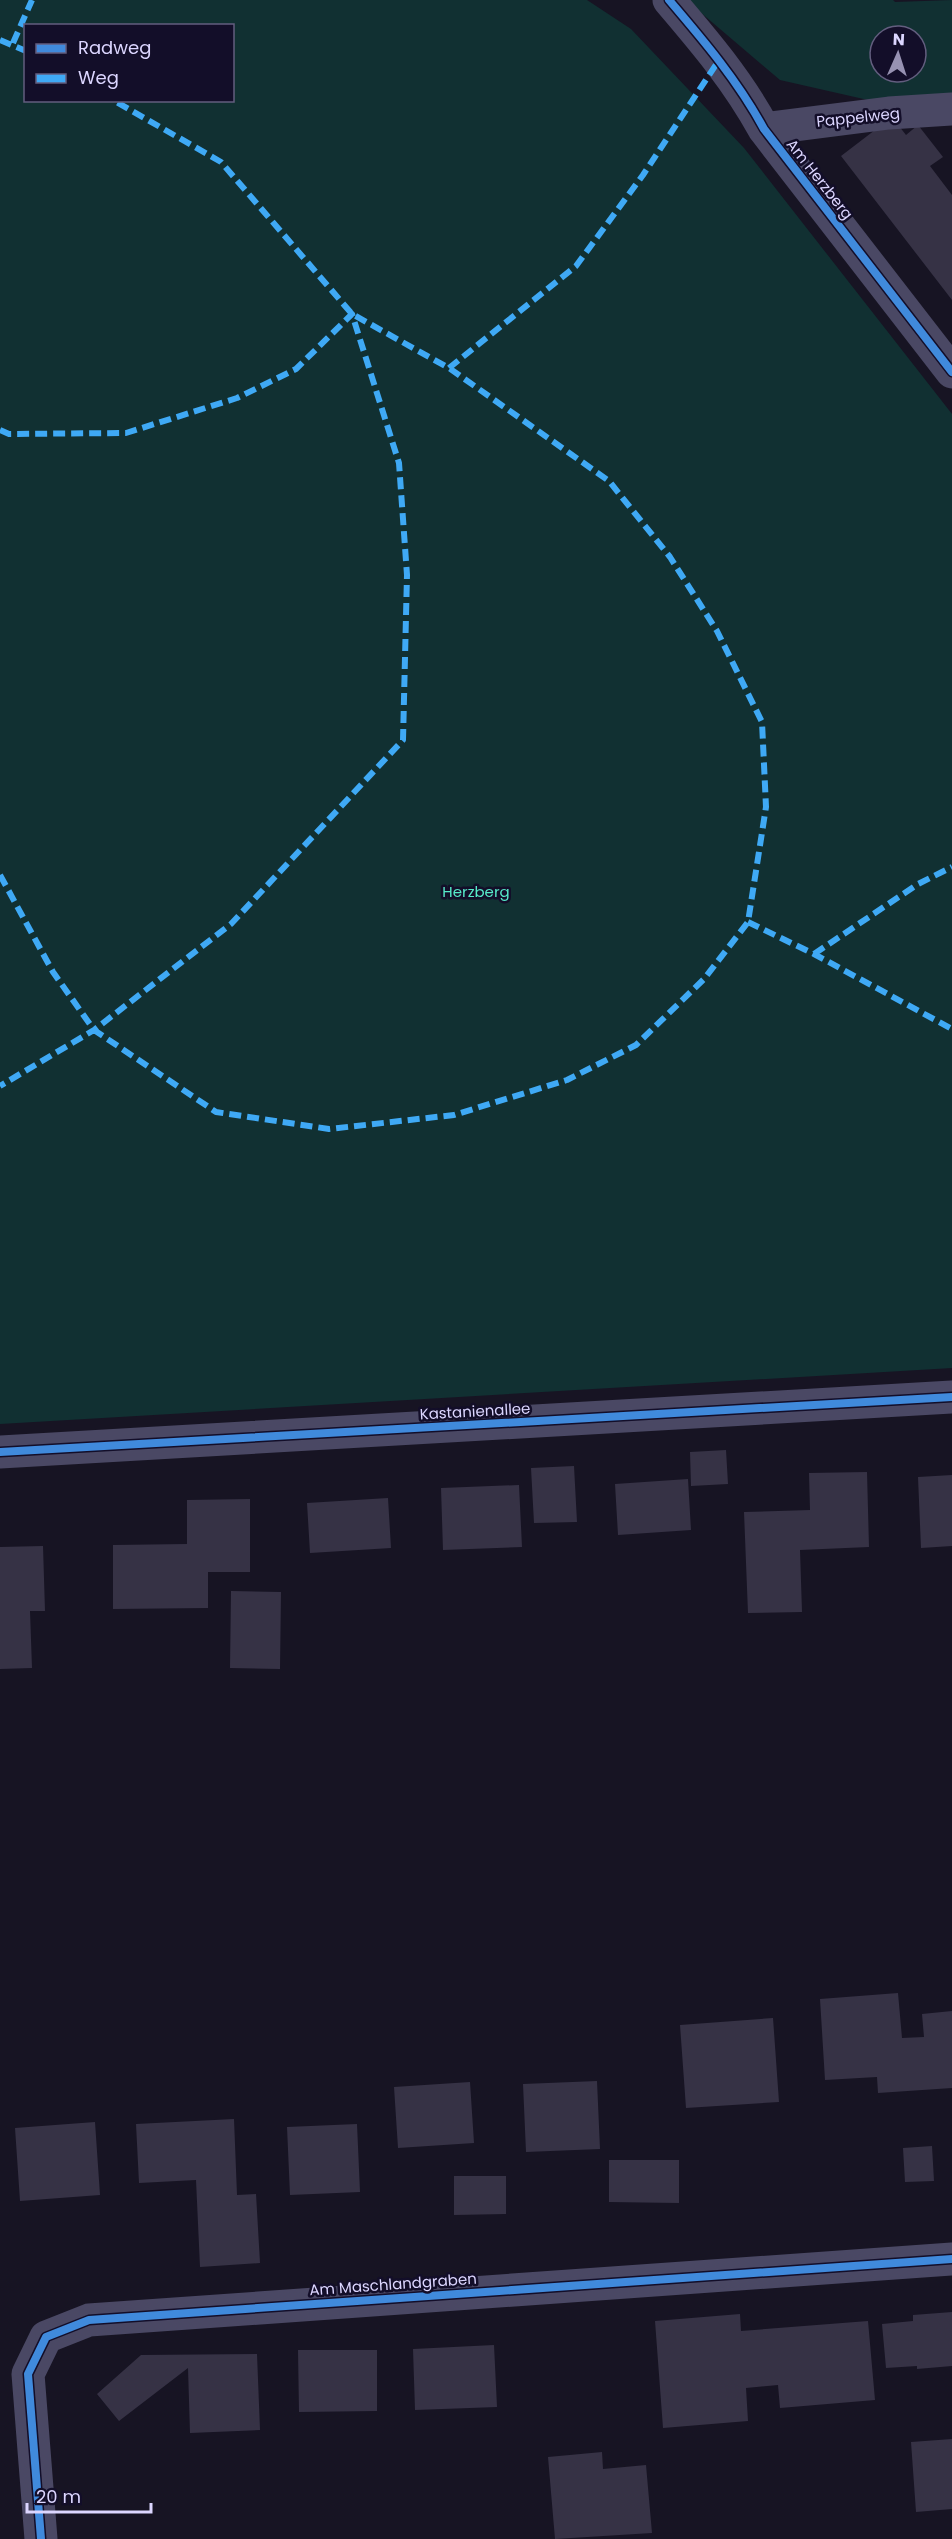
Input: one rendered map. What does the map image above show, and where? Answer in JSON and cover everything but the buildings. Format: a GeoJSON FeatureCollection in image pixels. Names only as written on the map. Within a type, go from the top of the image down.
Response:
{"type":"FeatureCollection","features":[{"type":"Feature","properties":{"kind":"street","name":"Am Herzberg"},"geometry":{"type":"LineString","coordinates":[[669,0],[719,60],[749,101],[764,129],[952,372]]}},
{"type":"Feature","properties":{"kind":"street","name":"Pappelweg"},"geometry":{"type":"LineString","coordinates":[[764,129],[890,113],[952,109]]}},
{"type":"Feature","properties":{"kind":"street","name":"Kastanienallee"},"geometry":{"type":"LineString","coordinates":[[0,1452],[952,1397]]}},
{"type":"Feature","properties":{"kind":"street","name":"Am Maschlandgraben"},"geometry":{"type":"LineString","coordinates":[[41,2539],[28,2374],[46,2337],[88,2320],[952,2259]]}},
{"type":"Feature","properties":{"kind":"green space","name":"Herzberg"},"geometry":{"type":"Polygon","coordinates":[[[0,0],[587,0],[631,29],[744,148],[952,414],[952,1368],[0,1424],[0,0]]]}},
{"type":"Feature","properties":{"kind":"green space"},"geometry":{"type":"Polygon","coordinates":[[[686,0],[893,0],[895,2],[952,0],[952,94],[868,100],[780,80],[686,0]]]}},
{"type":"Feature","properties":{"kind":"marked path"},"geometry":{"type":"LineString","coordinates":[[13,43],[32,0]]}},
{"type":"Feature","properties":{"kind":"marked path"},"geometry":{"type":"LineString","coordinates":[[0,40],[24,50]]}},
{"type":"Feature","properties":{"kind":"marked path"},"geometry":{"type":"LineString","coordinates":[[449,368],[576,266],[643,175],[719,60]]}},
{"type":"Feature","properties":{"kind":"marked path"},"geometry":{"type":"LineString","coordinates":[[0,875],[53,972],[94,1030],[216,1112],[329,1129],[454,1115],[567,1080],[636,1045],[704,979],[748,922],[766,807],[762,722],[717,631],[670,557],[609,481],[449,368],[352,314],[221,162],[116,102]]}},
{"type":"Feature","properties":{"kind":"marked path"},"geometry":{"type":"LineString","coordinates":[[0,430],[9,434],[126,433],[237,398],[296,369],[352,314],[399,463],[407,575],[403,740],[231,924],[94,1030],[0,1086]]}},
{"type":"Feature","properties":{"kind":"marked path"},"geometry":{"type":"LineString","coordinates":[[814,954],[918,884],[952,867]]}},
{"type":"Feature","properties":{"kind":"marked path"},"geometry":{"type":"LineString","coordinates":[[748,922],[814,954],[952,1029]]}},
{"type":"Feature","properties":{"kind":"cycle path"},"geometry":{"type":"LineString","coordinates":[[669,0],[720,62],[764,129],[952,372]]}},
{"type":"Feature","properties":{"kind":"cycle path"},"geometry":{"type":"LineString","coordinates":[[0,1452],[952,1397]]}},
{"type":"Feature","properties":{"kind":"cycle path"},"geometry":{"type":"LineString","coordinates":[[41,2539],[28,2374],[46,2337],[89,2320],[952,2259]]}}]}
